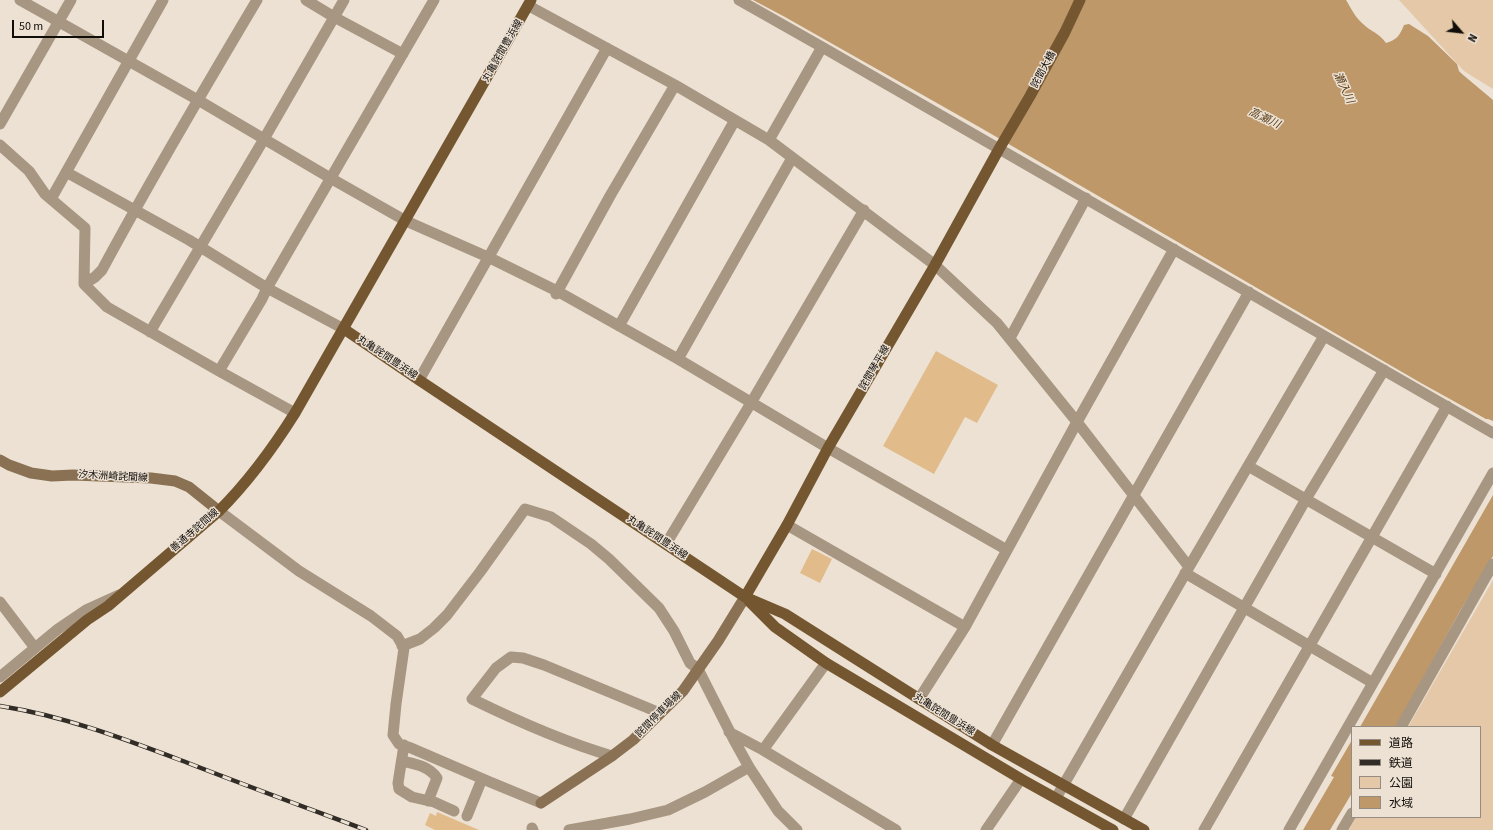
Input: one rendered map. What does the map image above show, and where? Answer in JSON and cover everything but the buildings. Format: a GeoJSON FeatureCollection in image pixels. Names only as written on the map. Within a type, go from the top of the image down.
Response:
{"type":"FeatureCollection","features":[{"type":"Feature","properties":{"kind":"main road","name":"詫間大橋"},"geometry":{"type":"LineString","coordinates":[[1005,139],[1065,32],[1080,0]]}},
{"type":"Feature","properties":{"kind":"main road","name":"丸亀詫間豊浜線"},"geometry":{"type":"LineString","coordinates":[[530,3],[344,329],[745,597],[785,614],[992,745],[1144,830]]}},
{"type":"Feature","properties":{"kind":"main road","name":"詫間琴平線"},"geometry":{"type":"LineString","coordinates":[[745,597],[787,525],[828,448],[935,264],[1005,139]]}},
{"type":"Feature","properties":{"kind":"main road","name":"善通寺詫間線"},"geometry":{"type":"LineString","coordinates":[[0,692],[87,620],[124,593],[219,511],[235,495],[254,473],[296,413],[344,329]]}},
{"type":"Feature","properties":{"kind":"main road","name":"汐木洲崎詫間線"},"geometry":{"type":"LineString","coordinates":[[0,460],[31,473],[52,476],[89,475],[151,478],[175,481],[189,487],[219,511]]}},
{"type":"Feature","properties":{"kind":"main road","name":"丸亀詫間豊浜線"},"geometry":{"type":"LineString","coordinates":[[745,597],[775,627],[826,663],[1021,779],[1113,830]]}},
{"type":"Feature","properties":{"kind":"main road","name":"詫間停車場線"},"geometry":{"type":"LineString","coordinates":[[541,803],[612,756],[633,740],[683,691],[718,641],[745,597]]}},
{"type":"Feature","properties":{"kind":"street"},"geometry":{"type":"LineString","coordinates":[[20,0],[198,100],[406,221],[490,258],[619,326],[1007,550]]}},
{"type":"Feature","properties":{"kind":"street"},"geometry":{"type":"LineString","coordinates":[[0,124],[71,0]]}},
{"type":"Feature","properties":{"kind":"street"},"geometry":{"type":"LineString","coordinates":[[51,199],[163,0]]}},
{"type":"Feature","properties":{"kind":"street"},"geometry":{"type":"LineString","coordinates":[[84,284],[95,277],[102,270],[134,211],[257,0]]}},
{"type":"Feature","properties":{"kind":"street"},"geometry":{"type":"LineString","coordinates":[[306,0],[334,17],[403,54]]}},
{"type":"Feature","properties":{"kind":"street"},"geometry":{"type":"LineString","coordinates":[[150,332],[344,0]]}},
{"type":"Feature","properties":{"kind":"street"},"geometry":{"type":"LineString","coordinates":[[219,372],[262,300],[267,288],[312,210],[332,179],[434,0]]}},
{"type":"Feature","properties":{"kind":"street"},"geometry":{"type":"LineString","coordinates":[[739,0],[1493,433]]}},
{"type":"Feature","properties":{"kind":"street"},"geometry":{"type":"LineString","coordinates":[[530,3],[769,140],[935,264],[997,323],[1010,338],[1077,422],[1187,570],[1244,608],[1373,683]]}},
{"type":"Feature","properties":{"kind":"street"},"geometry":{"type":"LineString","coordinates":[[769,140],[822,47]]}},
{"type":"Feature","properties":{"kind":"street"},"geometry":{"type":"LineString","coordinates":[[419,380],[490,258],[608,48]]}},
{"type":"Feature","properties":{"kind":"street"},"geometry":{"type":"LineString","coordinates":[[556,292],[675,85]]}},
{"type":"Feature","properties":{"kind":"street"},"geometry":{"type":"LineString","coordinates":[[619,326],[735,120]]}},
{"type":"Feature","properties":{"kind":"street"},"geometry":{"type":"LineString","coordinates":[[0,145],[29,171],[45,194],[85,228],[84,284],[107,307],[219,372],[296,413]]}},
{"type":"Feature","properties":{"kind":"street"},"geometry":{"type":"LineString","coordinates":[[678,359],[792,158]]}},
{"type":"Feature","properties":{"kind":"street"},"geometry":{"type":"LineString","coordinates":[[66,172],[200,247],[267,288],[344,329]]}},
{"type":"Feature","properties":{"kind":"street"},"geometry":{"type":"LineString","coordinates":[[1010,338],[1086,198]]}},
{"type":"Feature","properties":{"kind":"street"},"geometry":{"type":"LineString","coordinates":[[666,544],[752,403],[864,210]]}},
{"type":"Feature","properties":{"kind":"street"},"geometry":{"type":"LineString","coordinates":[[918,699],[965,627],[1174,249]]}},
{"type":"Feature","properties":{"kind":"street"},"geometry":{"type":"LineString","coordinates":[[992,745],[1249,292]]}},
{"type":"Feature","properties":{"kind":"street"},"geometry":{"type":"LineString","coordinates":[[1056,798],[1324,336]]}},
{"type":"Feature","properties":{"kind":"street"},"geometry":{"type":"LineString","coordinates":[[1124,819],[1306,500],[1384,370]]}},
{"type":"Feature","properties":{"kind":"street"},"geometry":{"type":"LineString","coordinates":[[1204,830],[1447,406]]}},
{"type":"Feature","properties":{"kind":"street"},"geometry":{"type":"LineString","coordinates":[[1248,466],[1436,574]]}},
{"type":"Feature","properties":{"kind":"street"},"geometry":{"type":"LineString","coordinates":[[1289,830],[1493,473]]}},
{"type":"Feature","properties":{"kind":"street"},"geometry":{"type":"LineString","coordinates":[[402,646],[420,639],[447,615],[525,509],[552,517],[591,544],[609,559],[659,608],[674,631],[690,663],[698,669],[749,767],[778,811],[797,830]]}},
{"type":"Feature","properties":{"kind":"street"},"geometry":{"type":"LineString","coordinates":[[219,511],[299,571],[371,616],[397,636],[404,648],[393,735],[399,744],[541,803]]}},
{"type":"Feature","properties":{"kind":"street"},"geometry":{"type":"LineString","coordinates":[[787,525],[965,627]]}},
{"type":"Feature","properties":{"kind":"street"},"geometry":{"type":"LineString","coordinates":[[1402,726],[1493,564]]}},
{"type":"Feature","properties":{"kind":"street"},"geometry":{"type":"LineString","coordinates":[[0,677],[58,629],[86,610],[124,593]]}},
{"type":"Feature","properties":{"kind":"street"},"geometry":{"type":"LineString","coordinates":[[0,602],[35,648]]}},
{"type":"Feature","properties":{"kind":"street"},"geometry":{"type":"LineString","coordinates":[[612,756],[593,751],[506,716],[472,699],[496,668],[511,657],[523,658],[544,665],[660,713]]}},
{"type":"Feature","properties":{"kind":"street"},"geometry":{"type":"LineString","coordinates":[[763,750],[826,663]]}},
{"type":"Feature","properties":{"kind":"street"},"geometry":{"type":"LineString","coordinates":[[730,732],[763,750],[896,830]]}},
{"type":"Feature","properties":{"kind":"street"},"geometry":{"type":"LineString","coordinates":[[404,746],[398,783],[399,789],[412,797],[434,802],[454,811]]}},
{"type":"Feature","properties":{"kind":"street"},"geometry":{"type":"LineString","coordinates":[[402,760],[423,766],[432,772],[437,778],[428,801]]}},
{"type":"Feature","properties":{"kind":"street"},"geometry":{"type":"LineString","coordinates":[[569,830],[630,819],[668,810],[705,792],[749,767]]}},
{"type":"Feature","properties":{"kind":"street"},"geometry":{"type":"LineString","coordinates":[[467,816],[482,779]]}},
{"type":"Feature","properties":{"kind":"street"},"geometry":{"type":"LineString","coordinates":[[986,830],[1021,779]]}},
{"type":"Feature","properties":{"kind":"street"},"geometry":{"type":"LineString","coordinates":[[1342,830],[1351,815]]}},
{"type":"Feature","properties":{"kind":"green space"},"geometry":{"type":"Polygon","coordinates":[[[1399,0],[1493,0],[1493,89],[1464,71],[1399,0]]]}},
{"type":"Feature","properties":{"kind":"green space"},"geometry":{"type":"Polygon","coordinates":[[[1493,580],[1493,830],[1349,830],[1355,818],[1481,818],[1481,726],[1409,726],[1493,580]]]}},
{"type":"Feature","properties":{"kind":"water"},"geometry":{"type":"Polygon","coordinates":[[[753,0],[1346,0],[1360,21],[1380,36],[1386,43],[1395,39],[1404,25],[1409,24],[1428,36],[1457,64],[1459,71],[1462,74],[1493,100],[1493,421],[1486,419],[1421,383],[981,128],[753,0]]]}},
{"type":"Feature","properties":{"kind":"water"},"geometry":{"type":"Polygon","coordinates":[[[1493,495],[1493,556],[1460,611],[1397,726],[1361,726],[1493,495]]]}},
{"type":"Feature","properties":{"kind":"water"},"geometry":{"type":"Polygon","coordinates":[[[1351,742],[1351,795],[1330,830],[1303,830],[1334,777],[1331,776],[1351,742]]]}},
{"type":"Feature","properties":{"kind":"railway"},"geometry":{"type":"LineString","coordinates":[[0,706],[24,710],[72,722],[119,737],[366,830]]}},
{"type":"Feature","properties":{"kind":"water label","name":"瀬入川"},"geometry":{"type":"Point","coordinates":[1343,88]}},
{"type":"Feature","properties":{"kind":"water label","name":"高瀬川"},"geometry":{"type":"Point","coordinates":[1264,119]}}]}
